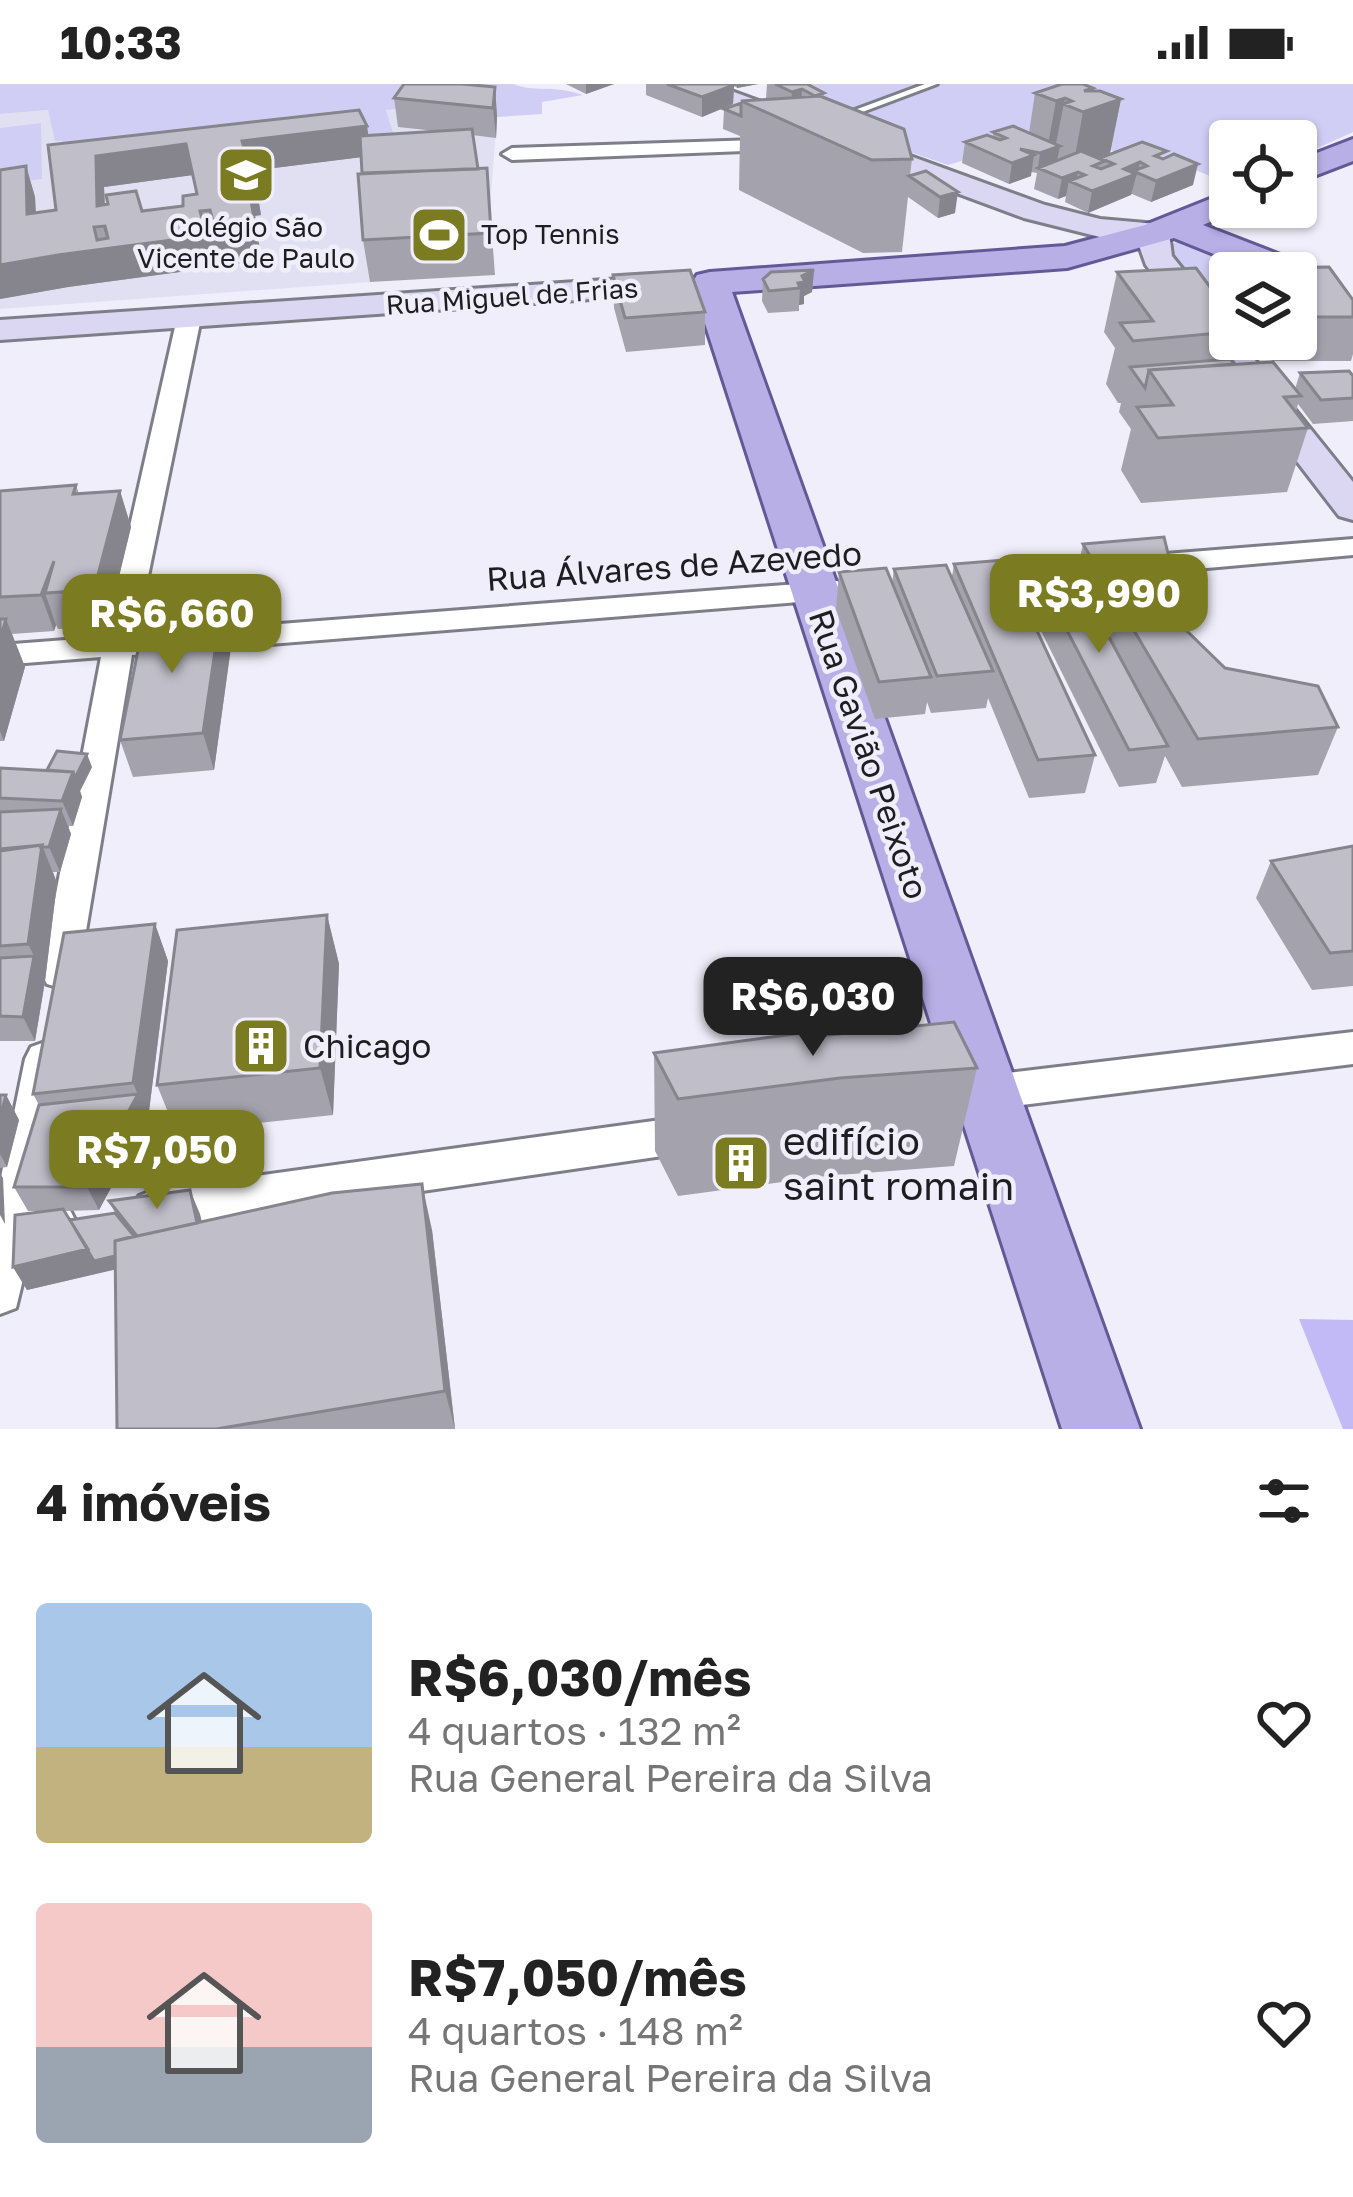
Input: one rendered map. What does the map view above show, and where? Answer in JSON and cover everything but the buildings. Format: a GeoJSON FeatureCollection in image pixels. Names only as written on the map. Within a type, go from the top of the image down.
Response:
{"type":"FeatureCollection","features":[{"type":"Feature","properties":{"kind":"main road"},"geometry":{"type":"LineString","coordinates":[[688,84],[1036,212],[1100,229],[1165,228],[1226,252]]}},
{"type":"Feature","properties":{"kind":"main road"},"geometry":{"type":"LineString","coordinates":[[1317,164],[1353,149]]}},
{"type":"Feature","properties":{"kind":"main road","name":"Rua Miguel de Frias"},"geometry":{"type":"LineString","coordinates":[[0,330],[1041,259],[1084,254],[1209,209]]}},
{"type":"Feature","properties":{"kind":"main road"},"geometry":{"type":"LineString","coordinates":[[1036,212],[1064,235],[1061,245],[1041,259]]}},
{"type":"Feature","properties":{"kind":"main road"},"geometry":{"type":"LineString","coordinates":[[1165,228],[1152,250],[1353,508]]}},
{"type":"Feature","properties":{"kind":"main road","name":"Rua Gavião Peixoto"},"geometry":{"type":"LineString","coordinates":[[710,284],[836,590],[964,1095],[1101,1429]]}},
{"type":"Feature","properties":{"kind":"main road"},"geometry":{"type":"LineString","coordinates":[[1183,292],[1209,292]]}},
{"type":"Feature","properties":{"kind":"street"},"geometry":{"type":"LineString","coordinates":[[512,154],[850,142]]}},
{"type":"Feature","properties":{"kind":"street"},"geometry":{"type":"LineString","coordinates":[[0,1293],[7,1231],[54,1008],[118,646],[189,318]]}},
{"type":"Feature","properties":{"kind":"street"},"geometry":{"type":"LineString","coordinates":[[930,582],[1353,547]]}},
{"type":"Feature","properties":{"kind":"street","name":"Rua Álvares de Azevedo"},"geometry":{"type":"LineString","coordinates":[[0,655],[836,590]]}},
{"type":"Feature","properties":{"kind":"street"},"geometry":{"type":"LineString","coordinates":[[964,1095],[1353,1048]]}},
{"type":"Feature","properties":{"kind":"street"},"geometry":{"type":"LineString","coordinates":[[7,1231],[726,1129]]}},
{"type":"Feature","properties":{"kind":"lane"},"geometry":{"type":"LineString","coordinates":[[809,127],[933,84]]}},
{"type":"Feature","properties":{"kind":"shaded area"},"geometry":{"type":"Polygon","coordinates":[[[0,84],[513,84],[583,95],[542,102],[542,114],[497,117],[386,110],[394,136],[249,152],[245,123],[199,127],[57,175],[62,141],[55,141],[48,110],[0,114],[0,84]]]}},
{"type":"Feature","properties":{"kind":"shaded area"},"geometry":{"type":"Polygon","coordinates":[[[790,84],[1353,84],[1353,132],[1317,148],[1317,120],[1209,120],[1209,176],[1163,157],[1146,164],[1062,131],[948,165],[833,126],[790,84]]]}},
{"type":"Feature","properties":{"kind":"shaded area","name":"Colégio São Vicente de Paulo"},"geometry":{"type":"Polygon","coordinates":[[[411,108],[497,117],[490,209],[365,214],[370,282],[0,309],[0,114],[48,110],[56,141],[411,108]]]}},
{"type":"Feature","properties":{"kind":"shaded area"},"geometry":{"type":"Polygon","coordinates":[[[41,123],[42,179],[0,184],[0,128],[41,123]]]}},
{"type":"Feature","properties":{"kind":"shaded area"},"geometry":{"type":"Polygon","coordinates":[[[1180,239],[1215,252],[1209,252],[1209,284],[1192,283],[1169,247],[1180,239]]]}},
{"type":"Feature","properties":{"kind":"shaded area"},"geometry":{"type":"Polygon","coordinates":[[[1299,1319],[1353,1320],[1353,1429],[1343,1429],[1299,1319]]]}},
{"type":"Feature","properties":{"kind":"place","name":"Colégio São Vicente de Paulo"},"geometry":{"type":"Point","coordinates":[246,175]}},
{"type":"Feature","properties":{"kind":"place","name":"Top Tennis"},"geometry":{"type":"Point","coordinates":[439,235]}},
{"type":"Feature","properties":{"kind":"place","name":"Chicago"},"geometry":{"type":"Point","coordinates":[261,1046]}},
{"type":"Feature","properties":{"kind":"place","name":"edifício saint romain"},"geometry":{"type":"Point","coordinates":[741,1163]}}]}
